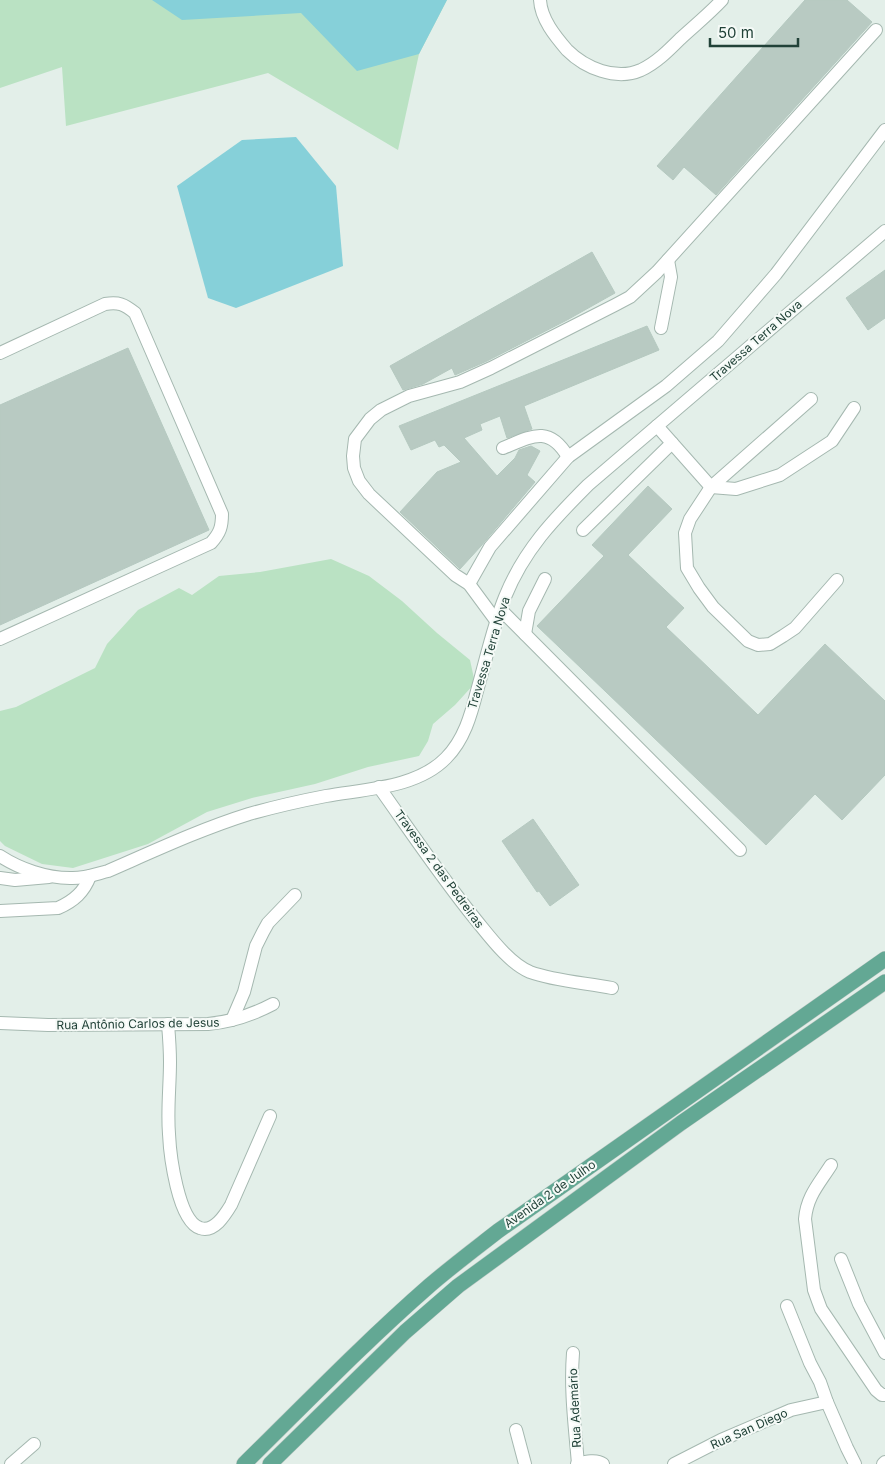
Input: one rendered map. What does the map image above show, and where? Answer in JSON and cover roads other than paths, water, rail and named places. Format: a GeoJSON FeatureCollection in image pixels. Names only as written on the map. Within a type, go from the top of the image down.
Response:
{"type":"FeatureCollection","features":[{"type":"Feature","properties":{"kind":"main road","name":"Avenida 2 de Julho"},"geometry":{"type":"LineString","coordinates":[[244,1464],[358,1351],[430,1286],[476,1248],[885,959]]}},
{"type":"Feature","properties":{"kind":"main road","name":"Avenida 2 de Julho"},"geometry":{"type":"LineString","coordinates":[[270,1464],[405,1332],[458,1286],[682,1124],[885,982]]}},
{"type":"Feature","properties":{"kind":"street"},"geometry":{"type":"LineString","coordinates":[[540,0],[540,7],[554,35],[570,53],[592,68],[621,74],[640,71],[657,61],[722,0]]}},
{"type":"Feature","properties":{"kind":"street"},"geometry":{"type":"LineString","coordinates":[[740,850],[525,634],[499,616],[469,584],[455,574],[369,494],[359,481],[354,468],[353,456],[356,439],[370,419],[381,410],[409,396],[460,382],[491,368],[630,297],[668,260],[876,30]]}},
{"type":"Feature","properties":{"kind":"street"},"geometry":{"type":"LineString","coordinates":[[469,584],[490,547],[568,457],[666,386],[718,341],[776,274],[885,130]]}},
{"type":"Feature","properties":{"kind":"street","name":"Travessa Terra Nova"},"geometry":{"type":"LineString","coordinates":[[54,877],[90,876],[108,871],[220,824],[247,815],[299,801],[408,781],[421,776],[441,763],[462,736],[471,715],[505,597],[530,550],[547,527],[588,485],[885,230]]}},
{"type":"Feature","properties":{"kind":"street"},"geometry":{"type":"LineString","coordinates":[[661,328],[671,277],[668,260]]}},
{"type":"Feature","properties":{"kind":"street"},"geometry":{"type":"LineString","coordinates":[[0,353],[105,304],[116,302],[126,306],[135,313],[222,514],[222,525],[219,534],[211,543],[0,639]]}},
{"type":"Feature","properties":{"kind":"street"},"geometry":{"type":"LineString","coordinates":[[811,399],[711,487],[690,519],[686,533],[688,568],[699,588],[713,606],[748,640],[758,644],[770,644],[795,628],[837,580]]}},
{"type":"Feature","properties":{"kind":"street"},"geometry":{"type":"LineString","coordinates":[[657,426],[711,487],[736,488],[780,474],[832,441],[854,408]]}},
{"type":"Feature","properties":{"kind":"street"},"geometry":{"type":"LineString","coordinates":[[503,448],[531,436],[548,437],[561,445],[568,457]]}},
{"type":"Feature","properties":{"kind":"street"},"geometry":{"type":"LineString","coordinates":[[583,530],[672,443]]}},
{"type":"Feature","properties":{"kind":"street"},"geometry":{"type":"LineString","coordinates":[[525,634],[529,611],[545,578]]}},
{"type":"Feature","properties":{"kind":"street","name":"Travessa 2 das Pedreiras"},"geometry":{"type":"LineString","coordinates":[[380,787],[451,889],[498,946],[517,964],[529,971],[548,977],[612,988]]}},
{"type":"Feature","properties":{"kind":"street"},"geometry":{"type":"LineString","coordinates":[[0,856],[24,868],[54,877]]}},
{"type":"Feature","properties":{"kind":"street"},"geometry":{"type":"LineString","coordinates":[[0,911],[58,908],[74,899],[87,885],[90,876]]}},
{"type":"Feature","properties":{"kind":"street"},"geometry":{"type":"LineString","coordinates":[[0,878],[15,880],[54,877]]}},
{"type":"Feature","properties":{"kind":"street"},"geometry":{"type":"LineString","coordinates":[[232,1020],[244,992],[256,946],[263,932],[268,923],[295,896]]}},
{"type":"Feature","properties":{"kind":"street","name":"Rua Antônio Carlos de Jesus"},"geometry":{"type":"LineString","coordinates":[[0,1023],[48,1025],[208,1024],[232,1020],[272,1004]]}},
{"type":"Feature","properties":{"kind":"street"},"geometry":{"type":"LineString","coordinates":[[168,1024],[170,1062],[168,1134],[174,1178],[186,1215],[197,1228],[203,1230],[212,1227],[225,1215],[270,1116]]}},
{"type":"Feature","properties":{"kind":"street"},"geometry":{"type":"LineString","coordinates":[[831,1165],[808,1200],[804,1219],[814,1290],[827,1316],[876,1390],[885,1395]]}},
{"type":"Feature","properties":{"kind":"street"},"geometry":{"type":"LineString","coordinates":[[841,1259],[858,1304],[885,1353]]}},
{"type":"Feature","properties":{"kind":"street"},"geometry":{"type":"LineString","coordinates":[[787,1306],[855,1464]]}},
{"type":"Feature","properties":{"kind":"street","name":"Rua Ademário"},"geometry":{"type":"LineString","coordinates":[[573,1353],[571,1386],[578,1464]]}},
{"type":"Feature","properties":{"kind":"street","name":"Rua San Diego"},"geometry":{"type":"LineString","coordinates":[[674,1464],[699,1458],[721,1440],[791,1410],[827,1402]]}},
{"type":"Feature","properties":{"kind":"street"},"geometry":{"type":"LineString","coordinates":[[516,1430],[525,1464]]}},
{"type":"Feature","properties":{"kind":"street"},"geometry":{"type":"LineString","coordinates":[[11,1464],[34,1444]]}},
{"type":"Feature","properties":{"kind":"street"},"geometry":{"type":"LineString","coordinates":[[578,1464],[600,1462],[604,1464]]}},
{"type":"Feature","properties":{"kind":"water"},"geometry":{"type":"Polygon","coordinates":[[[152,0],[447,0],[419,54],[357,71],[301,13],[182,20],[152,0]]]}},
{"type":"Feature","properties":{"kind":"water"},"geometry":{"type":"Polygon","coordinates":[[[296,137],[336,186],[343,266],[236,308],[208,298],[177,186],[242,140],[296,137]]]}}]}
